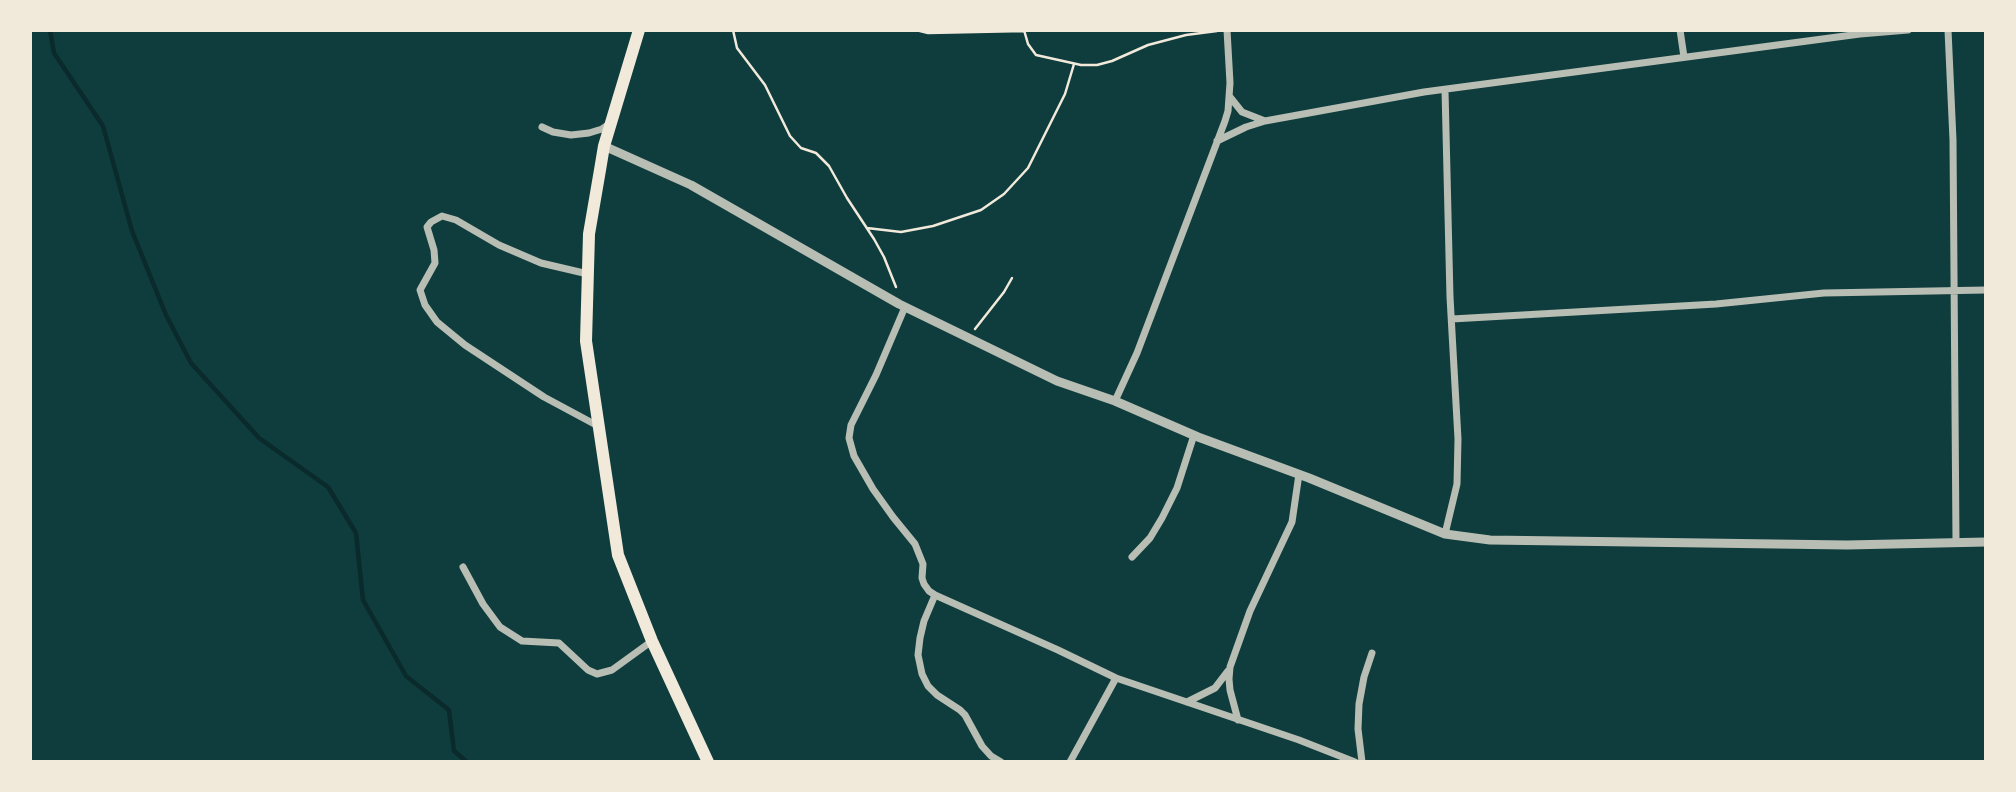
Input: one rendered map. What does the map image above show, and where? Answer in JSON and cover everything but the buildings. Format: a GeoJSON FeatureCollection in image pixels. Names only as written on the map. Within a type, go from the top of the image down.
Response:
{"type":"FeatureCollection","features":[{"type":"Feature","properties":{"kind":"highway"},"geometry":{"type":"LineString","coordinates":[[639,30],[604,146],[589,234],[586,341],[618,555],[652,641],[708,762]]}},
{"type":"Feature","properties":{"kind":"street"},"geometry":{"type":"LineString","coordinates":[[1115,401],[1137,353],[1227,111],[1230,60],[1227,30]]}},
{"type":"Feature","properties":{"kind":"street"},"geometry":{"type":"LineString","coordinates":[[1681,30],[1684,57]]}},
{"type":"Feature","properties":{"kind":"street"},"geometry":{"type":"LineString","coordinates":[[1217,141],[1265,121],[1445,90],[1859,32],[1908,30]]}},
{"type":"Feature","properties":{"kind":"street"},"geometry":{"type":"LineString","coordinates":[[1948,30],[1952,128],[1955,542]]}},
{"type":"Feature","properties":{"kind":"street"},"geometry":{"type":"LineString","coordinates":[[1445,90],[1458,439],[1457,484],[1445,534]]}},
{"type":"Feature","properties":{"kind":"street"},"geometry":{"type":"LineString","coordinates":[[1229,96],[1242,113],[1265,121]]}},
{"type":"Feature","properties":{"kind":"street"},"geometry":{"type":"LineString","coordinates":[[542,127],[571,135],[602,129],[611,122]]}},
{"type":"Feature","properties":{"kind":"street"},"geometry":{"type":"LineString","coordinates":[[604,146],[691,185],[902,305],[1057,381],[1115,401],[1445,534],[1490,540],[1847,545],[1986,542]]}},
{"type":"Feature","properties":{"kind":"street"},"geometry":{"type":"LineString","coordinates":[[588,274],[541,263],[499,245],[456,220],[442,216],[427,226],[435,263],[420,290],[425,305],[437,321],[465,345],[544,397],[598,426]]}},
{"type":"Feature","properties":{"kind":"street"},"geometry":{"type":"LineString","coordinates":[[1452,319],[1716,304],[1824,293],[1986,290]]}},
{"type":"Feature","properties":{"kind":"street"},"geometry":{"type":"LineString","coordinates":[[902,305],[876,375],[851,425],[849,438],[854,456],[873,489],[915,544],[923,564],[924,584],[935,595],[1116,678],[1355,762]]}},
{"type":"Feature","properties":{"kind":"street"},"geometry":{"type":"LineString","coordinates":[[1132,557],[1150,538],[1162,518],[1177,488],[1194,435]]}},
{"type":"Feature","properties":{"kind":"street"},"geometry":{"type":"LineString","coordinates":[[1187,702],[1219,685],[1230,667],[1250,611],[1292,522],[1298,474]]}},
{"type":"Feature","properties":{"kind":"street"},"geometry":{"type":"LineString","coordinates":[[463,567],[483,604],[500,627],[522,641],[559,643],[597,674],[612,670],[652,641]]}},
{"type":"Feature","properties":{"kind":"street"},"geometry":{"type":"LineString","coordinates":[[935,595],[920,638],[918,655],[922,674],[937,695],[964,715],[982,746],[1001,762]]}},
{"type":"Feature","properties":{"kind":"street"},"geometry":{"type":"LineString","coordinates":[[1362,762],[1358,729],[1359,704],[1372,653]]}},
{"type":"Feature","properties":{"kind":"street"},"geometry":{"type":"LineString","coordinates":[[1230,667],[1230,690],[1238,720]]}},
{"type":"Feature","properties":{"kind":"street"},"geometry":{"type":"LineString","coordinates":[[1070,762],[1116,678]]}},
{"type":"Feature","properties":{"kind":"path"},"geometry":{"type":"LineString","coordinates":[[733,30],[737,48],[765,85],[790,136],[801,148],[816,153],[829,166],[884,257],[902,305]]}},
{"type":"Feature","properties":{"kind":"path"},"geometry":{"type":"LineString","coordinates":[[916,30],[928,33],[1024,30],[1028,44],[1036,55],[1074,64],[1097,65],[1148,45],[1186,35],[1227,30]]}},
{"type":"Feature","properties":{"kind":"path"},"geometry":{"type":"LineString","coordinates":[[867,228],[901,232],[933,226],[981,210],[1004,194],[1028,168],[1065,94],[1074,64]]}},
{"type":"Feature","properties":{"kind":"path"},"geometry":{"type":"LineString","coordinates":[[969,336],[1012,278]]}},
{"type":"Feature","properties":{"kind":"waterway"},"geometry":{"type":"LineString","coordinates":[[50,30],[54,53],[103,126],[132,231],[166,315],[191,363],[259,438],[328,487],[356,533],[363,600],[406,676],[449,710],[454,751],[467,762]]}}]}
